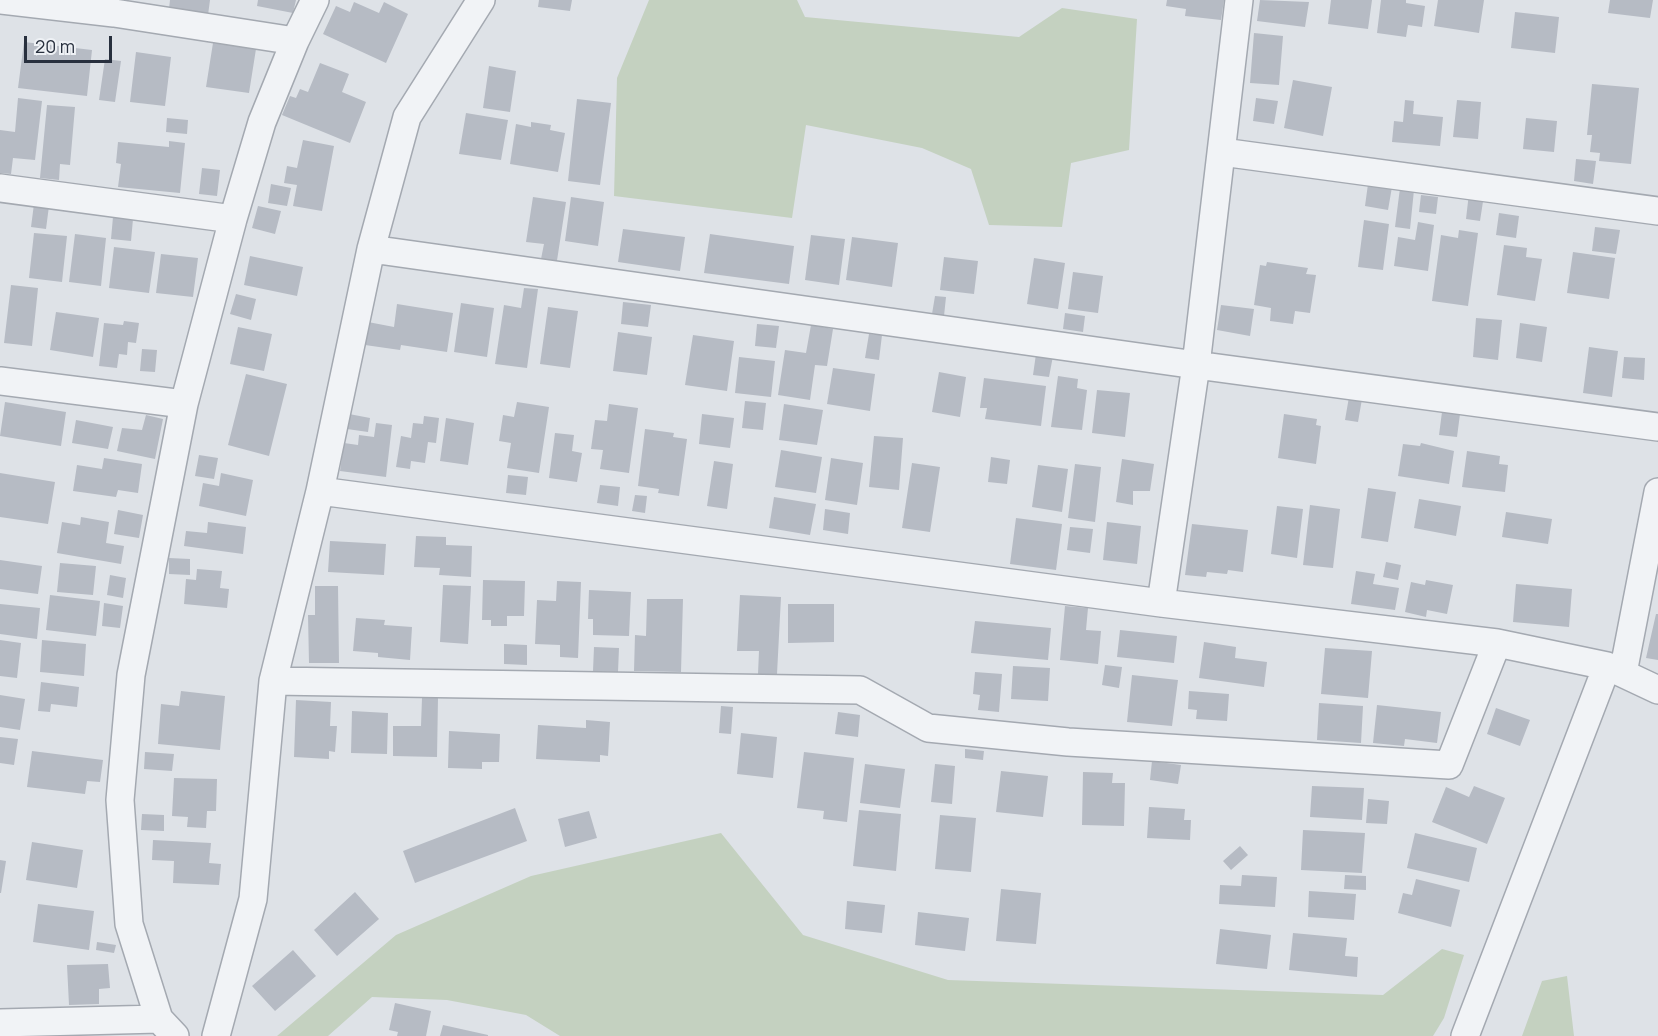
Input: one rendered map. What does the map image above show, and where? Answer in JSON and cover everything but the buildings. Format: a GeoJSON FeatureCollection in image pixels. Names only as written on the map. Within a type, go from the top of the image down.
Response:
{"type":"FeatureCollection","features":[{"type":"Feature","properties":{"kind":"street"},"geometry":{"type":"LineString","coordinates":[[0,0],[115,7],[295,41]]}},
{"type":"Feature","properties":{"kind":"street"},"geometry":{"type":"LineString","coordinates":[[0,1023],[28,1029],[167,1027],[129,924],[120,800],[131,675],[184,404],[233,219],[262,122],[295,41],[315,0]]}},
{"type":"Feature","properties":{"kind":"street"},"geometry":{"type":"LineString","coordinates":[[216,1036],[254,899],[273,681],[320,491],[371,249],[407,117],[481,0]]}},
{"type":"Feature","properties":{"kind":"street"},"geometry":{"type":"LineString","coordinates":[[1161,603],[1196,365],[1239,0]]}},
{"type":"Feature","properties":{"kind":"street"},"geometry":{"type":"LineString","coordinates":[[1222,152],[1658,211]]}},
{"type":"Feature","properties":{"kind":"street"},"geometry":{"type":"LineString","coordinates":[[0,188],[233,219]]}},
{"type":"Feature","properties":{"kind":"street"},"geometry":{"type":"LineString","coordinates":[[371,249],[1196,365],[1658,427]]}},
{"type":"Feature","properties":{"kind":"street"},"geometry":{"type":"LineString","coordinates":[[0,381],[184,404]]}},
{"type":"Feature","properties":{"kind":"street"},"geometry":{"type":"LineString","coordinates":[[320,491],[1161,603],[1497,643],[1615,670],[1658,690]]}},
{"type":"Feature","properties":{"kind":"street"},"geometry":{"type":"LineString","coordinates":[[1465,1036],[1615,670],[1658,492]]}},
{"type":"Feature","properties":{"kind":"street"},"geometry":{"type":"LineString","coordinates":[[273,681],[860,690],[928,728],[1068,742],[1449,765],[1497,643]]}},
{"type":"Feature","properties":{"kind":"green space"},"geometry":{"type":"Polygon","coordinates":[[[649,0],[797,0],[805,17],[1019,37],[1062,8],[1137,19],[1129,150],[1071,163],[1062,227],[989,225],[971,169],[922,148],[806,125],[792,218],[614,196],[617,78],[649,0]]]}},
{"type":"Feature","properties":{"kind":"green space"},"geometry":{"type":"Polygon","coordinates":[[[721,833],[803,935],[948,980],[1383,995],[1442,949],[1464,955],[1444,1018],[1433,1036],[560,1036],[526,1015],[447,1000],[372,997],[328,1036],[277,1036],[396,935],[531,876],[721,833]]]}},
{"type":"Feature","properties":{"kind":"green space"},"geometry":{"type":"Polygon","coordinates":[[[1567,976],[1574,1036],[1522,1036],[1542,981],[1567,976]]]}}]}
